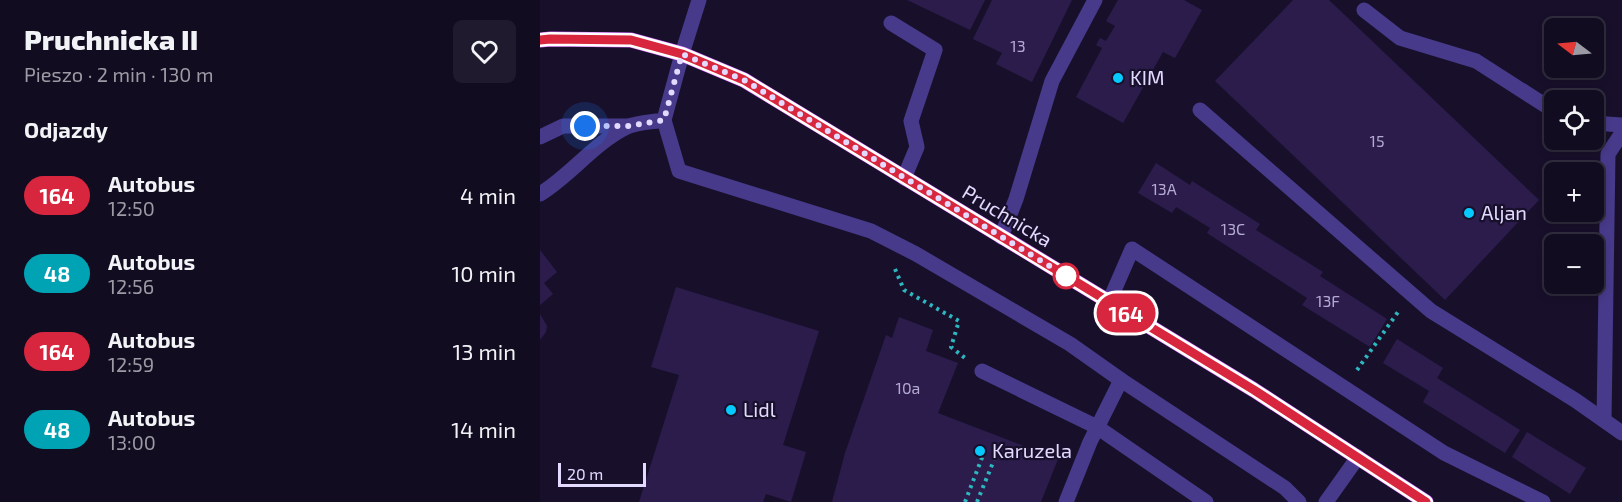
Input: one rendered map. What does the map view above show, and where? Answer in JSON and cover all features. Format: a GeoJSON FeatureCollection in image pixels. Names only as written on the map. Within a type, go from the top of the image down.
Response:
{"type":"FeatureCollection","features":[{"type":"Feature","properties":{"kind":"main road","name":"Pruchnicka"},"geometry":{"type":"LineString","coordinates":[[540,40],[631,40],[682,54],[744,80],[1254,390],[1426,502]]}},
{"type":"Feature","properties":{"kind":"lane"},"geometry":{"type":"LineString","coordinates":[[699,0],[664,120],[679,171],[871,231],[926,260],[1070,344],[1285,488],[1299,502]]}},
{"type":"Feature","properties":{"kind":"lane"},"geometry":{"type":"LineString","coordinates":[[1001,237],[1016,199],[1052,81],[1095,0]]}},
{"type":"Feature","properties":{"kind":"lane"},"geometry":{"type":"LineString","coordinates":[[1364,10],[1400,38],[1476,61],[1544,105]]}},
{"type":"Feature","properties":{"kind":"lane"},"geometry":{"type":"LineString","coordinates":[[891,23],[935,50],[911,121],[917,147],[904,178]]}},
{"type":"Feature","properties":{"kind":"lane"},"geometry":{"type":"LineString","coordinates":[[1200,110],[1431,311],[1575,400],[1622,433]]}},
{"type":"Feature","properties":{"kind":"lane"},"geometry":{"type":"LineString","coordinates":[[540,137],[563,126],[628,126],[664,120]]}},
{"type":"Feature","properties":{"kind":"lane"},"geometry":{"type":"LineString","coordinates":[[1604,123],[1622,124]]}},
{"type":"Feature","properties":{"kind":"lane"},"geometry":{"type":"LineString","coordinates":[[540,194],[553,186],[600,145],[628,126]]}},
{"type":"Feature","properties":{"kind":"lane"},"geometry":{"type":"LineString","coordinates":[[1604,420],[1608,154],[1622,133]]}},
{"type":"Feature","properties":{"kind":"lane"},"geometry":{"type":"LineString","coordinates":[[1109,302],[1132,249],[1444,453],[1543,502]]}},
{"type":"Feature","properties":{"kind":"lane"},"geometry":{"type":"LineString","coordinates":[[982,371],[1097,427],[1206,502]]}},
{"type":"Feature","properties":{"kind":"lane"},"geometry":{"type":"LineString","coordinates":[[1066,502],[1097,427],[1121,380]]}},
{"type":"Feature","properties":{"kind":"lane"},"geometry":{"type":"LineString","coordinates":[[1326,502],[1358,457]]}},
{"type":"Feature","properties":{"kind":"path"},"geometry":{"type":"LineString","coordinates":[[892,263],[904,290],[959,321],[954,337]]}},
{"type":"Feature","properties":{"kind":"path"},"geometry":{"type":"LineString","coordinates":[[1345,388],[1411,294]]}},
{"type":"Feature","properties":{"kind":"path"},"geometry":{"type":"LineString","coordinates":[[965,502],[983,455]]}},
{"type":"Feature","properties":{"kind":"path"},"geometry":{"type":"LineString","coordinates":[[977,502],[994,460]]}},
{"type":"Feature","properties":{"kind":"building"},"geometry":{"type":"Polygon","coordinates":[[[907,0],[985,0],[970,30],[907,0]]]}},
{"type":"Feature","properties":{"kind":"building"},"geometry":{"type":"Polygon","coordinates":[[[992,0],[1072,0],[1032,82],[996,64],[1002,53],[973,39],[992,0]]]}},
{"type":"Feature","properties":{"kind":"building","name":"KIM"},"geometry":{"type":"Polygon","coordinates":[[[1118,0],[1184,0],[1202,10],[1175,58],[1163,52],[1123,123],[1076,97],[1102,48],[1096,45],[1100,38],[1106,41],[1115,26],[1106,21],[1118,0]]]}},
{"type":"Feature","properties":{"kind":"building"},"geometry":{"type":"Polygon","coordinates":[[[1293,0],[1329,0],[1539,200],[1445,300],[1215,81],[1293,0]]]}},
{"type":"Feature","properties":{"kind":"building"},"geometry":{"type":"Polygon","coordinates":[[[1156,163],[1190,185],[1192,181],[1260,224],[1256,230],[1323,272],[1320,276],[1387,319],[1370,347],[1302,305],[1307,298],[1207,233],[1210,228],[1176,207],[1172,213],[1138,193],[1156,163]]]}},
{"type":"Feature","properties":{"kind":"building"},"geometry":{"type":"Polygon","coordinates":[[[540,250],[557,272],[544,283],[553,294],[540,305],[540,250]]]}},
{"type":"Feature","properties":{"kind":"building","name":"Lidl"},"geometry":{"type":"Polygon","coordinates":[[[676,287],[819,331],[783,445],[806,452],[791,502],[766,494],[763,502],[639,502],[679,375],[651,367],[676,287]]]}},
{"type":"Feature","properties":{"kind":"building"},"geometry":{"type":"Polygon","coordinates":[[[540,314],[547,326],[540,340],[540,314]]]}},
{"type":"Feature","properties":{"kind":"building"},"geometry":{"type":"Polygon","coordinates":[[[899,317],[933,330],[926,351],[958,363],[938,413],[1058,459],[1041,502],[832,502],[845,453],[886,335],[892,338],[899,317]]]}},
{"type":"Feature","properties":{"kind":"building"},"geometry":{"type":"Polygon","coordinates":[[[1397,339],[1443,368],[1437,378],[1520,430],[1505,453],[1423,402],[1429,391],[1383,363],[1397,339]]]}},
{"type":"Feature","properties":{"kind":"building"},"geometry":{"type":"Polygon","coordinates":[[[1527,432],[1586,468],[1570,494],[1512,457],[1527,432]]]}},
{"type":"Feature","properties":{"kind":"bus line","name":"164"},"geometry":{"type":"LineString","coordinates":[[540,40],[631,40],[682,54],[744,80],[1254,390],[1426,502]]}},
{"type":"Feature","properties":{"kind":"place","name":"KIM"},"geometry":{"type":"Point","coordinates":[1118,78]}},
{"type":"Feature","properties":{"kind":"place","name":"Aljan"},"geometry":{"type":"Point","coordinates":[1469,213]}},
{"type":"Feature","properties":{"kind":"place","name":"Lidl"},"geometry":{"type":"Point","coordinates":[731,410]}},
{"type":"Feature","properties":{"kind":"place","name":"Karuzela"},"geometry":{"type":"Point","coordinates":[980,451]}},
{"type":"Feature","properties":{"kind":"route"},"geometry":{"type":"LineString","coordinates":[[585,126],[628,126],[664,120],[682,54],[744,80],[1066,276]]}}]}
